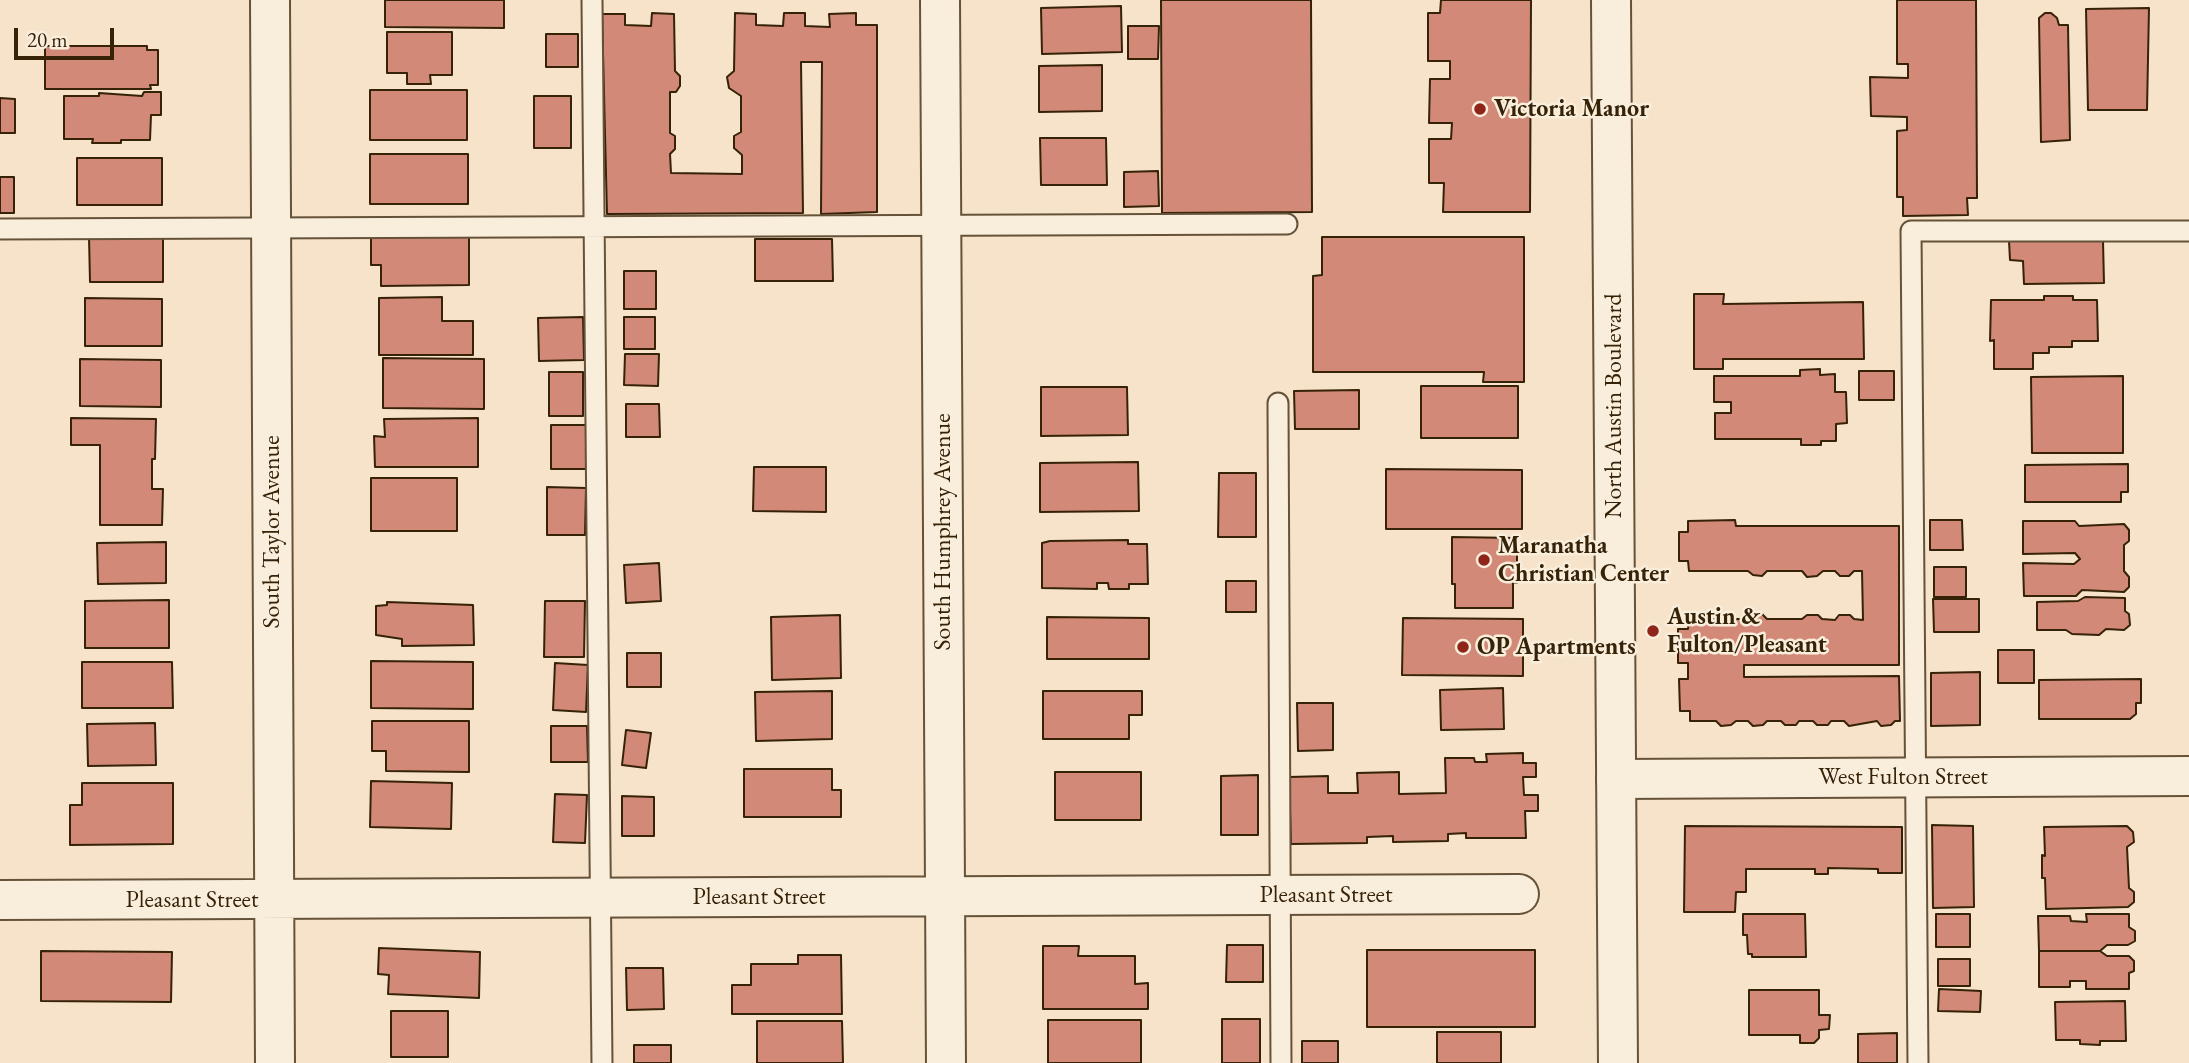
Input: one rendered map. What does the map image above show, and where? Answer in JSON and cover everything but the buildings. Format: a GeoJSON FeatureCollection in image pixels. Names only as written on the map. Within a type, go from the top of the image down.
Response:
{"type":"FeatureCollection","features":[{"type":"Feature","properties":{"kind":"street","name":"South Taylor Avenue"},"geometry":{"type":"LineString","coordinates":[[270,0],[275,1063]]}},
{"type":"Feature","properties":{"kind":"street","name":"South Humphrey Avenue"},"geometry":{"type":"LineString","coordinates":[[940,0],[946,1063]]}},
{"type":"Feature","properties":{"kind":"street","name":"North Austin Boulevard"},"geometry":{"type":"LineString","coordinates":[[1611,0],[1618,1063]]}},
{"type":"Feature","properties":{"kind":"street","name":"West Fulton Street"},"geometry":{"type":"LineString","coordinates":[[1616,779],[2189,776]]}},
{"type":"Feature","properties":{"kind":"street","name":"Pleasant Street"},"geometry":{"type":"LineString","coordinates":[[0,900],[1518,894]]}},
{"type":"Feature","properties":{"kind":"lane"},"geometry":{"type":"LineString","coordinates":[[592,0],[602,1063]]}},
{"type":"Feature","properties":{"kind":"lane"},"geometry":{"type":"LineString","coordinates":[[0,229],[1287,224]]}},
{"type":"Feature","properties":{"kind":"lane"},"geometry":{"type":"LineString","coordinates":[[1918,1063],[1911,232],[2189,230]]}},
{"type":"Feature","properties":{"kind":"lane"},"geometry":{"type":"LineString","coordinates":[[1278,403],[1281,1063]]}},
{"type":"Feature","properties":{"kind":"place","name":"Victoria Manor"},"geometry":{"type":"Point","coordinates":[1480,109]}},
{"type":"Feature","properties":{"kind":"place","name":"Maranatha Christian Center"},"geometry":{"type":"Point","coordinates":[1484,560]}},
{"type":"Feature","properties":{"kind":"place","name":"Austin & Fulton/Pleasant"},"geometry":{"type":"Point","coordinates":[1653,631]}},
{"type":"Feature","properties":{"kind":"place","name":"OP Apartments"},"geometry":{"type":"Point","coordinates":[1463,647]}}]}
